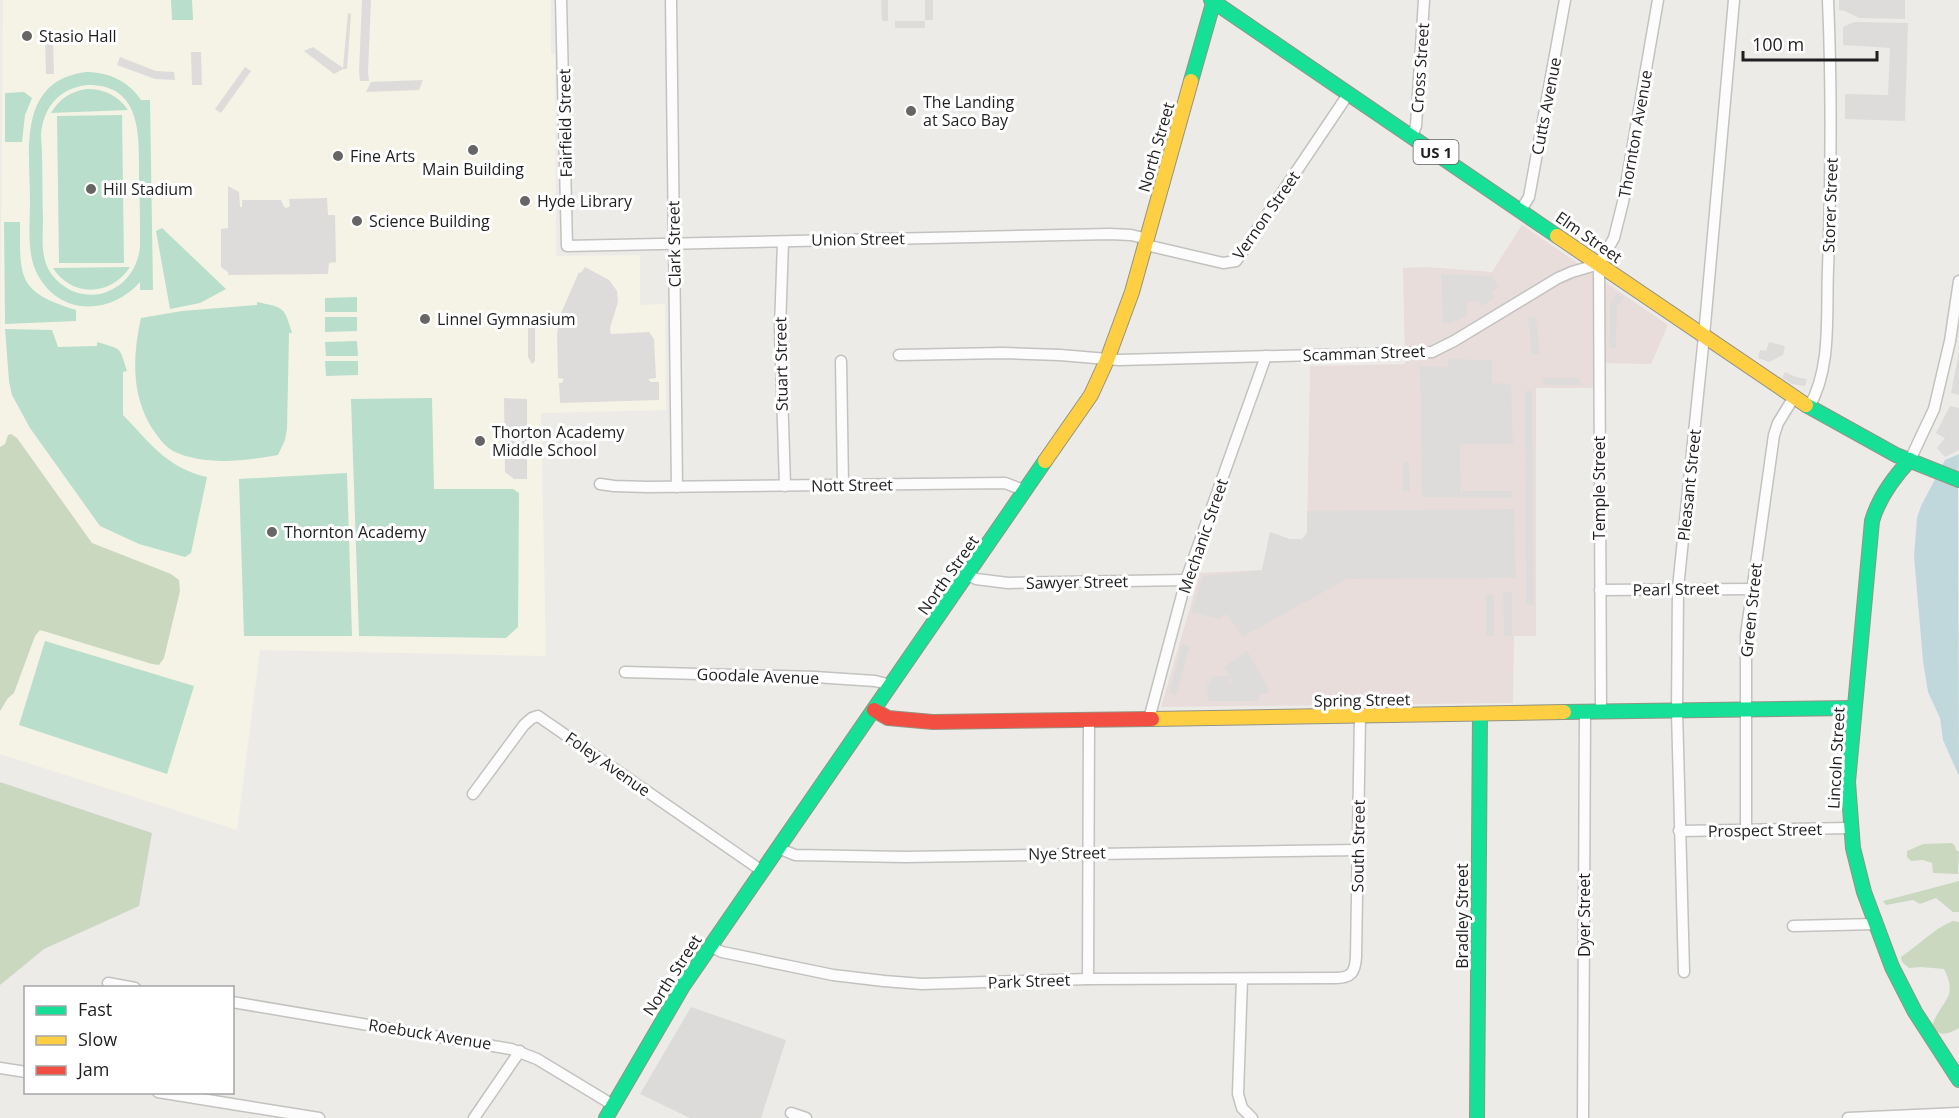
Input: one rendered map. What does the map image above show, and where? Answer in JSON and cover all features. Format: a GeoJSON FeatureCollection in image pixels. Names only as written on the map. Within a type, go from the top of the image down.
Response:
{"type":"FeatureCollection","features":[{"type":"Feature","properties":{"kind":"main road","name":"Elm Street"},"geometry":{"type":"LineString","coordinates":[[1213,1],[1809,408],[1855,434],[1959,480]]}},
{"type":"Feature","properties":{"kind":"main road","name":"North Street"},"geometry":{"type":"LineString","coordinates":[[606,1118],[660,1025],[710,946],[1086,404],[1107,360],[1132,292],[1213,1]]}},
{"type":"Feature","properties":{"kind":"main road","name":"Lincoln Street"},"geometry":{"type":"LineString","coordinates":[[1910,460],[1885,492],[1872,521],[1848,782],[1852,848],[1860,881],[1876,924],[1911,1005],[1959,1080]]}},
{"type":"Feature","properties":{"kind":"main road","name":"Spring Street"},"geometry":{"type":"LineString","coordinates":[[874,710],[888,718],[917,721],[1089,721],[1854,708]]}},
{"type":"Feature","properties":{"kind":"main road","name":"Bradley Street"},"geometry":{"type":"LineString","coordinates":[[1477,1118],[1480,715]]}},
{"type":"Feature","properties":{"kind":"street","name":"Fairfield Street"},"geometry":{"type":"LineString","coordinates":[[561,0],[567,246]]}},
{"type":"Feature","properties":{"kind":"street","name":"Clark Street"},"geometry":{"type":"LineString","coordinates":[[671,0],[677,487]]}},
{"type":"Feature","properties":{"kind":"street","name":"Cross Street"},"geometry":{"type":"LineString","coordinates":[[1412,136],[1416,126],[1425,0]]}},
{"type":"Feature","properties":{"kind":"street","name":"Cutts Avenue"},"geometry":{"type":"LineString","coordinates":[[1521,210],[1529,197],[1565,0]]}},
{"type":"Feature","properties":{"kind":"street","name":"Thornton Avenue"},"geometry":{"type":"LineString","coordinates":[[1599,264],[1611,244],[1621,211],[1658,0]]}},
{"type":"Feature","properties":{"kind":"street","name":"Pleasant Street"},"geometry":{"type":"LineString","coordinates":[[1684,972],[1677,711],[1678,588],[1704,336],[1734,0]]}},
{"type":"Feature","properties":{"kind":"street","name":"Storer Street"},"geometry":{"type":"LineString","coordinates":[[1809,408],[1820,386],[1824,360],[1832,137],[1828,0]]}},
{"type":"Feature","properties":{"kind":"street","name":"Vernon Street"},"geometry":{"type":"LineString","coordinates":[[1147,242],[1223,263],[1236,261],[1350,93]]}},
{"type":"Feature","properties":{"kind":"street","name":"Union Street"},"geometry":{"type":"LineString","coordinates":[[567,246],[1110,234],[1131,235],[1147,242]]}},
{"type":"Feature","properties":{"kind":"street","name":"Stuart Street"},"geometry":{"type":"LineString","coordinates":[[783,242],[780,328],[785,486]]}},
{"type":"Feature","properties":{"kind":"street","name":"Scamman Street"},"geometry":{"type":"LineString","coordinates":[[899,355],[1037,354],[1107,360],[1432,352],[1558,278],[1599,264]]}},
{"type":"Feature","properties":{"kind":"street","name":"Temple Street"},"geometry":{"type":"LineString","coordinates":[[1599,264],[1601,712]]}},
{"type":"Feature","properties":{"kind":"street"},"geometry":{"type":"LineString","coordinates":[[1910,460],[1934,409],[1945,366],[1959,281]]}},
{"type":"Feature","properties":{"kind":"street","name":"Mechanic Street"},"geometry":{"type":"LineString","coordinates":[[1149,719],[1186,580],[1266,356]]}},
{"type":"Feature","properties":{"kind":"street"},"geometry":{"type":"LineString","coordinates":[[841,361],[843,485]]}},
{"type":"Feature","properties":{"kind":"street","name":"Green Street"},"geometry":{"type":"LineString","coordinates":[[1746,830],[1746,643],[1752,588],[1774,435],[1782,416],[1794,398]]}},
{"type":"Feature","properties":{"kind":"street","name":"Nott Street"},"geometry":{"type":"LineString","coordinates":[[600,484],[677,487],[1005,483],[1026,491]]}},
{"type":"Feature","properties":{"kind":"street","name":"Sawyer Street"},"geometry":{"type":"LineString","coordinates":[[969,575],[976,579],[1008,583],[1186,580]]}},
{"type":"Feature","properties":{"kind":"street","name":"Pearl Street"},"geometry":{"type":"LineString","coordinates":[[1600,590],[1752,588]]}},
{"type":"Feature","properties":{"kind":"street","name":"Goodale Avenue"},"geometry":{"type":"LineString","coordinates":[[625,672],[815,677],[875,681],[891,685]]}},
{"type":"Feature","properties":{"kind":"street","name":"Dyer Street"},"geometry":{"type":"LineString","coordinates":[[1582,1118],[1585,712]]}},
{"type":"Feature","properties":{"kind":"street","name":"Foley Avenue"},"geometry":{"type":"LineString","coordinates":[[473,794],[524,725],[538,716],[762,871]]}},
{"type":"Feature","properties":{"kind":"street","name":"South Street"},"geometry":{"type":"LineString","coordinates":[[1352,975],[1356,957],[1360,716]]}},
{"type":"Feature","properties":{"kind":"street"},"geometry":{"type":"LineString","coordinates":[[1088,979],[1089,721]]}},
{"type":"Feature","properties":{"kind":"street","name":"Prospect Street"},"geometry":{"type":"LineString","coordinates":[[1679,831],[1851,828]]}},
{"type":"Feature","properties":{"kind":"street","name":"Nye Street"},"geometry":{"type":"LineString","coordinates":[[778,848],[795,855],[905,857],[1088,852],[1358,850]]}},
{"type":"Feature","properties":{"kind":"street"},"geometry":{"type":"LineString","coordinates":[[1794,926],[1876,924]]}},
{"type":"Feature","properties":{"kind":"street","name":"Park Street"},"geometry":{"type":"LineString","coordinates":[[710,946],[722,952],[821,973],[922,984],[1088,979],[1341,978],[1352,975]]}},
{"type":"Feature","properties":{"kind":"street"},"geometry":{"type":"LineString","coordinates":[[1242,979],[1238,1094],[1244,1111],[1252,1118]]}},
{"type":"Feature","properties":{"kind":"street"},"geometry":{"type":"LineString","coordinates":[[108,983],[128,986]]}},
{"type":"Feature","properties":{"kind":"street","name":"Roebuck Avenue"},"geometry":{"type":"LineString","coordinates":[[234,1002],[520,1051],[613,1105]]}},
{"type":"Feature","properties":{"kind":"street"},"geometry":{"type":"LineString","coordinates":[[474,1118],[520,1051]]}},
{"type":"Feature","properties":{"kind":"street"},"geometry":{"type":"LineString","coordinates":[[0,1068],[24,1072]]}},
{"type":"Feature","properties":{"kind":"street"},"geometry":{"type":"LineString","coordinates":[[170,1094],[319,1118]]}},
{"type":"Feature","properties":{"kind":"street"},"geometry":{"type":"LineString","coordinates":[[791,1113],[806,1118]]}},
{"type":"Feature","properties":{"kind":"street"},"geometry":{"type":"LineString","coordinates":[[1848,1118],[1959,1113]]}},
{"type":"Feature","properties":{"kind":"shaded area","name":"Thornton Academy"},"geometry":{"type":"Polygon","coordinates":[[[3,0],[551,0],[551,54],[555,54],[556,256],[640,255],[640,305],[665,304],[666,410],[541,413],[546,656],[260,650],[237,830],[0,754],[3,0]]]}},
{"type":"Feature","properties":{"kind":"shaded area"},"geometry":{"type":"Polygon","coordinates":[[[362,0],[371,0],[369,81],[360,81],[359,71],[362,0]]]}},
{"type":"Feature","properties":{"kind":"shaded area"},"geometry":{"type":"Polygon","coordinates":[[[881,0],[888,0],[888,21],[882,21],[881,0]]]}},
{"type":"Feature","properties":{"kind":"shaded area"},"geometry":{"type":"Polygon","coordinates":[[[925,0],[933,0],[933,20],[925,20],[925,0]]]}},
{"type":"Feature","properties":{"kind":"shaded area"},"geometry":{"type":"Polygon","coordinates":[[[1839,0],[1905,0],[1905,19],[1859,18],[1839,10],[1839,0]]]}},
{"type":"Feature","properties":{"kind":"shaded area"},"geometry":{"type":"Polygon","coordinates":[[[348,13],[351,14],[347,69],[334,74],[304,51],[313,47],[343,68],[348,13]]]}},
{"type":"Feature","properties":{"kind":"shaded area"},"geometry":{"type":"Polygon","coordinates":[[[895,21],[925,21],[925,28],[895,28],[895,21]]]}},
{"type":"Feature","properties":{"kind":"shaded area"},"geometry":{"type":"Polygon","coordinates":[[[1854,22],[1908,23],[1905,121],[1845,119],[1845,94],[1888,95],[1890,48],[1843,45],[1843,27],[1854,22]]]}},
{"type":"Feature","properties":{"kind":"shaded area"},"geometry":{"type":"Polygon","coordinates":[[[45,38],[53,38],[54,74],[46,74],[45,38]]]}},
{"type":"Feature","properties":{"kind":"shaded area"},"geometry":{"type":"Polygon","coordinates":[[[191,52],[201,52],[202,85],[192,85],[191,52]]]}},
{"type":"Feature","properties":{"kind":"shaded area"},"geometry":{"type":"Polygon","coordinates":[[[120,57],[156,71],[174,72],[175,80],[155,79],[117,65],[120,57]]]}},
{"type":"Feature","properties":{"kind":"shaded area"},"geometry":{"type":"Polygon","coordinates":[[[245,67],[251,71],[221,113],[215,109],[245,67]]]}},
{"type":"Feature","properties":{"kind":"shaded area"},"geometry":{"type":"Polygon","coordinates":[[[423,80],[419,90],[366,92],[371,82],[423,80]]]}},
{"type":"Feature","properties":{"kind":"shaded area"},"geometry":{"type":"Polygon","coordinates":[[[228,186],[239,192],[240,207],[242,207],[242,200],[281,200],[287,208],[290,206],[289,199],[327,198],[328,215],[335,215],[336,262],[329,263],[328,274],[228,275],[228,272],[221,267],[221,229],[228,228],[228,186]]]}},
{"type":"Feature","properties":{"kind":"shaded area"},"geometry":{"type":"Polygon","coordinates":[[[1522,225],[1668,325],[1651,364],[1597,363],[1597,388],[1536,388],[1536,636],[1514,636],[1513,703],[1161,707],[1200,573],[1262,570],[1270,532],[1289,539],[1302,539],[1307,533],[1310,366],[1405,364],[1403,268],[1427,267],[1492,272],[1522,225]]]}},
{"type":"Feature","properties":{"kind":"shaded area"},"geometry":{"type":"Polygon","coordinates":[[[585,267],[609,280],[617,291],[618,302],[610,328],[611,334],[649,332],[654,339],[656,378],[648,379],[651,382],[659,382],[659,400],[560,403],[559,383],[562,383],[564,379],[558,378],[559,318],[579,272],[581,273],[585,267]]]}},
{"type":"Feature","properties":{"kind":"shaded area"},"geometry":{"type":"Polygon","coordinates":[[[1441,274],[1492,276],[1499,286],[1491,292],[1495,298],[1482,306],[1478,301],[1467,302],[1467,316],[1451,323],[1443,323],[1441,274]]]}},
{"type":"Feature","properties":{"kind":"shaded area"},"geometry":{"type":"Polygon","coordinates":[[[1617,293],[1624,298],[1617,307],[1616,348],[1609,348],[1610,304],[1617,293]]]}},
{"type":"Feature","properties":{"kind":"shaded area"},"geometry":{"type":"Polygon","coordinates":[[[528,312],[535,325],[535,361],[532,364],[528,357],[528,312]]]}},
{"type":"Feature","properties":{"kind":"shaded area"},"geometry":{"type":"Polygon","coordinates":[[[1536,317],[1540,354],[1532,355],[1528,318],[1536,317]]]}},
{"type":"Feature","properties":{"kind":"shaded area"},"geometry":{"type":"Polygon","coordinates":[[[1769,342],[1785,346],[1783,355],[1769,362],[1758,358],[1760,350],[1766,351],[1769,342]]]}},
{"type":"Feature","properties":{"kind":"shaded area"},"geometry":{"type":"Polygon","coordinates":[[[1959,352],[1959,395],[1951,393],[1959,352]]]}},
{"type":"Feature","properties":{"kind":"shaded area"},"geometry":{"type":"Polygon","coordinates":[[[1448,359],[1492,360],[1492,383],[1511,384],[1513,444],[1460,444],[1461,497],[1422,497],[1420,366],[1448,367],[1448,359]]]}},
{"type":"Feature","properties":{"kind":"shaded area"},"geometry":{"type":"Polygon","coordinates":[[[1785,372],[1807,379],[1805,386],[1792,384],[1782,378],[1785,372]]]}},
{"type":"Feature","properties":{"kind":"shaded area"},"geometry":{"type":"Polygon","coordinates":[[[1542,378],[1578,378],[1582,385],[1546,385],[1542,378]]]}},
{"type":"Feature","properties":{"kind":"shaded area"},"geometry":{"type":"Polygon","coordinates":[[[1525,391],[1532,391],[1534,605],[1526,605],[1525,391]]]}},
{"type":"Feature","properties":{"kind":"shaded area"},"geometry":{"type":"Polygon","coordinates":[[[504,398],[527,399],[527,479],[514,479],[505,472],[504,398]]]}},
{"type":"Feature","properties":{"kind":"shaded area"},"geometry":{"type":"Polygon","coordinates":[[[1950,406],[1959,408],[1959,450],[1945,457],[1937,448],[1945,438],[1936,433],[1950,406]]]}},
{"type":"Feature","properties":{"kind":"shaded area"},"geometry":{"type":"Polygon","coordinates":[[[1403,462],[1409,462],[1410,491],[1403,491],[1403,462]]]}},
{"type":"Feature","properties":{"kind":"shaded area"},"geometry":{"type":"Polygon","coordinates":[[[1462,491],[1512,491],[1512,498],[1462,497],[1462,491]]]}},
{"type":"Feature","properties":{"kind":"shaded area"},"geometry":{"type":"Polygon","coordinates":[[[1514,509],[1516,578],[1347,579],[1242,637],[1227,614],[1219,619],[1191,612],[1203,576],[1262,570],[1270,532],[1289,539],[1302,539],[1307,533],[1307,511],[1514,509]]]}},
{"type":"Feature","properties":{"kind":"shaded area"},"geometry":{"type":"Polygon","coordinates":[[[1512,592],[1512,636],[1504,636],[1503,593],[1512,592]]]}},
{"type":"Feature","properties":{"kind":"shaded area"},"geometry":{"type":"Polygon","coordinates":[[[1486,594],[1494,594],[1494,636],[1486,636],[1486,594]]]}},
{"type":"Feature","properties":{"kind":"shaded area"},"geometry":{"type":"Polygon","coordinates":[[[1182,644],[1190,646],[1176,695],[1169,693],[1182,644]]]}},
{"type":"Feature","properties":{"kind":"shaded area"},"geometry":{"type":"Polygon","coordinates":[[[1247,651],[1270,691],[1259,694],[1259,701],[1208,701],[1207,684],[1211,684],[1211,677],[1229,676],[1224,667],[1247,651]]]}},
{"type":"Feature","properties":{"kind":"shaded area"},"geometry":{"type":"Polygon","coordinates":[[[691,1007],[786,1040],[761,1118],[690,1118],[640,1094],[691,1007]]]}},
{"type":"Feature","properties":{"kind":"green space"},"geometry":{"type":"Polygon","coordinates":[[[171,0],[192,0],[193,20],[172,20],[171,0]]]}},
{"type":"Feature","properties":{"kind":"green space"},"geometry":{"type":"Polygon","coordinates":[[[86,72],[110,76],[124,83],[141,100],[150,100],[153,290],[140,290],[140,282],[113,301],[98,306],[69,303],[55,296],[44,284],[32,261],[29,236],[29,161],[32,121],[38,103],[48,89],[64,78],[86,72]],[[87,85],[68,90],[61,95],[54,101],[45,116],[41,135],[43,253],[46,264],[61,284],[75,292],[88,295],[106,292],[122,283],[137,261],[140,247],[139,146],[134,116],[128,103],[119,93],[105,87],[87,85]]]}},
{"type":"Feature","properties":{"kind":"green space"},"geometry":{"type":"Polygon","coordinates":[[[87,89],[110,94],[128,110],[51,113],[66,96],[87,89]]]}},
{"type":"Feature","properties":{"kind":"green space"},"geometry":{"type":"Polygon","coordinates":[[[24,92],[32,98],[25,115],[22,142],[5,142],[5,93],[24,92]]]}},
{"type":"Feature","properties":{"kind":"green space","name":"Hill Stadium"},"geometry":{"type":"Polygon","coordinates":[[[122,115],[124,263],[59,263],[57,116],[122,115]]]}},
{"type":"Feature","properties":{"kind":"green space"},"geometry":{"type":"Polygon","coordinates":[[[4,222],[20,222],[22,270],[32,289],[42,297],[76,310],[76,321],[5,324],[4,222]]]}},
{"type":"Feature","properties":{"kind":"green space"},"geometry":{"type":"Polygon","coordinates":[[[162,228],[226,289],[200,303],[170,309],[156,231],[162,228]]]}},
{"type":"Feature","properties":{"kind":"green space"},"geometry":{"type":"Polygon","coordinates":[[[130,267],[113,284],[92,290],[70,285],[53,268],[130,267]]]}},
{"type":"Feature","properties":{"kind":"green space"},"geometry":{"type":"Polygon","coordinates":[[[357,297],[357,312],[325,312],[325,298],[357,297]]]}},
{"type":"Feature","properties":{"kind":"green space"},"geometry":{"type":"Polygon","coordinates":[[[257,302],[282,310],[292,333],[289,333],[287,429],[278,455],[225,461],[198,459],[173,451],[156,434],[148,421],[138,393],[135,363],[141,318],[182,311],[257,305],[257,302]]]}},
{"type":"Feature","properties":{"kind":"green space"},"geometry":{"type":"Polygon","coordinates":[[[325,317],[357,317],[357,331],[325,332],[325,317]]]}},
{"type":"Feature","properties":{"kind":"green space"},"geometry":{"type":"Polygon","coordinates":[[[5,329],[52,330],[58,347],[97,346],[97,342],[119,350],[127,371],[123,372],[123,415],[151,445],[170,461],[193,473],[207,477],[191,553],[185,557],[139,544],[100,526],[30,428],[12,395],[5,329]]]}},
{"type":"Feature","properties":{"kind":"green space"},"geometry":{"type":"Polygon","coordinates":[[[357,341],[358,356],[326,356],[325,342],[357,341]]]}},
{"type":"Feature","properties":{"kind":"green space"},"geometry":{"type":"Polygon","coordinates":[[[325,361],[358,361],[358,375],[326,376],[325,361]]]}},
{"type":"Feature","properties":{"kind":"green space"},"geometry":{"type":"Polygon","coordinates":[[[432,398],[434,489],[513,489],[519,493],[518,627],[506,638],[359,636],[351,399],[432,398]]]}},
{"type":"Feature","properties":{"kind":"green space"},"geometry":{"type":"Polygon","coordinates":[[[11,434],[17,438],[92,543],[171,574],[179,580],[180,591],[164,658],[159,665],[40,630],[35,636],[14,693],[0,711],[0,447],[5,444],[8,435],[11,434]]]}},
{"type":"Feature","properties":{"kind":"green space"},"geometry":{"type":"Polygon","coordinates":[[[347,473],[352,636],[244,636],[239,479],[347,473]]]}},
{"type":"Feature","properties":{"kind":"green space"},"geometry":{"type":"Polygon","coordinates":[[[45,641],[194,686],[167,774],[19,725],[45,641]]]}},
{"type":"Feature","properties":{"kind":"green space"},"geometry":{"type":"Polygon","coordinates":[[[0,782],[152,833],[139,906],[44,949],[0,985],[0,782]]]}},
{"type":"Feature","properties":{"kind":"green space"},"geometry":{"type":"Polygon","coordinates":[[[1952,843],[1959,852],[1958,874],[1933,873],[1932,863],[1923,860],[1911,861],[1907,857],[1907,851],[1923,844],[1952,843]]]}},
{"type":"Feature","properties":{"kind":"green space"},"geometry":{"type":"Polygon","coordinates":[[[1959,881],[1959,912],[1953,912],[1936,898],[1920,904],[1913,900],[1886,905],[1883,901],[1959,881]]]}},
{"type":"Feature","properties":{"kind":"green space"},"geometry":{"type":"Polygon","coordinates":[[[1953,921],[1959,922],[1959,1028],[1948,1033],[1941,1033],[1932,1026],[1949,993],[1950,987],[1944,969],[1909,968],[1902,962],[1901,957],[1953,921]]]}},
{"type":"Feature","properties":{"kind":"water"},"geometry":{"type":"Polygon","coordinates":[[[1959,454],[1959,776],[1943,740],[1940,718],[1928,692],[1914,556],[1917,518],[1921,506],[1945,460],[1959,454]]]}},
{"type":"Feature","properties":{"kind":"traffic: fast"},"geometry":{"type":"LineString","coordinates":[[1211,0],[1557,236]]}},
{"type":"Feature","properties":{"kind":"traffic: fast"},"geometry":{"type":"LineString","coordinates":[[1191,81],[1214,0]]}},
{"type":"Feature","properties":{"kind":"traffic: fast"},"geometry":{"type":"LineString","coordinates":[[1806,405],[1896,455],[1959,480]]}},
{"type":"Feature","properties":{"kind":"traffic: fast"},"geometry":{"type":"LineString","coordinates":[[1910,460],[1887,488],[1872,521],[1848,782],[1853,848],[1864,892],[1892,967],[1915,1012],[1959,1080]]}},
{"type":"Feature","properties":{"kind":"traffic: fast"},"geometry":{"type":"LineString","coordinates":[[606,1118],[683,986],[1045,461]]}},
{"type":"Feature","properties":{"kind":"traffic: fast"},"geometry":{"type":"LineString","coordinates":[[1564,712],[1854,708]]}},
{"type":"Feature","properties":{"kind":"traffic: fast"},"geometry":{"type":"LineString","coordinates":[[1477,1118],[1480,715]]}},
{"type":"Feature","properties":{"kind":"traffic: slow"},"geometry":{"type":"LineString","coordinates":[[1045,461],[1091,395],[1107,360],[1132,292],[1191,81]]}},
{"type":"Feature","properties":{"kind":"traffic: slow"},"geometry":{"type":"LineString","coordinates":[[1557,236],[1806,405]]}},
{"type":"Feature","properties":{"kind":"traffic: slow"},"geometry":{"type":"LineString","coordinates":[[1152,719],[1564,712]]}},
{"type":"Feature","properties":{"kind":"traffic: jam"},"geometry":{"type":"LineString","coordinates":[[874,710],[888,718],[933,722],[1152,719]]}},
{"type":"Feature","properties":{"kind":"place","name":"Stasio Hall"},"geometry":{"type":"Point","coordinates":[27,36]}},
{"type":"Feature","properties":{"kind":"place","name":"The Landing at Saco Bay"},"geometry":{"type":"Point","coordinates":[911,111]}},
{"type":"Feature","properties":{"kind":"place","name":"Main Building"},"geometry":{"type":"Point","coordinates":[473,150]}},
{"type":"Feature","properties":{"kind":"place","name":"Fine Arts"},"geometry":{"type":"Point","coordinates":[338,156]}},
{"type":"Feature","properties":{"kind":"place","name":"Hill Stadium"},"geometry":{"type":"Point","coordinates":[91,189]}},
{"type":"Feature","properties":{"kind":"place","name":"Hyde Library"},"geometry":{"type":"Point","coordinates":[525,201]}},
{"type":"Feature","properties":{"kind":"place","name":"Science Building"},"geometry":{"type":"Point","coordinates":[357,221]}},
{"type":"Feature","properties":{"kind":"place","name":"Linnel Gymnasium"},"geometry":{"type":"Point","coordinates":[425,319]}},
{"type":"Feature","properties":{"kind":"place","name":"Thorton Academy Middle School"},"geometry":{"type":"Point","coordinates":[480,441]}},
{"type":"Feature","properties":{"kind":"place","name":"Thornton Academy"},"geometry":{"type":"Point","coordinates":[272,532]}}]}
